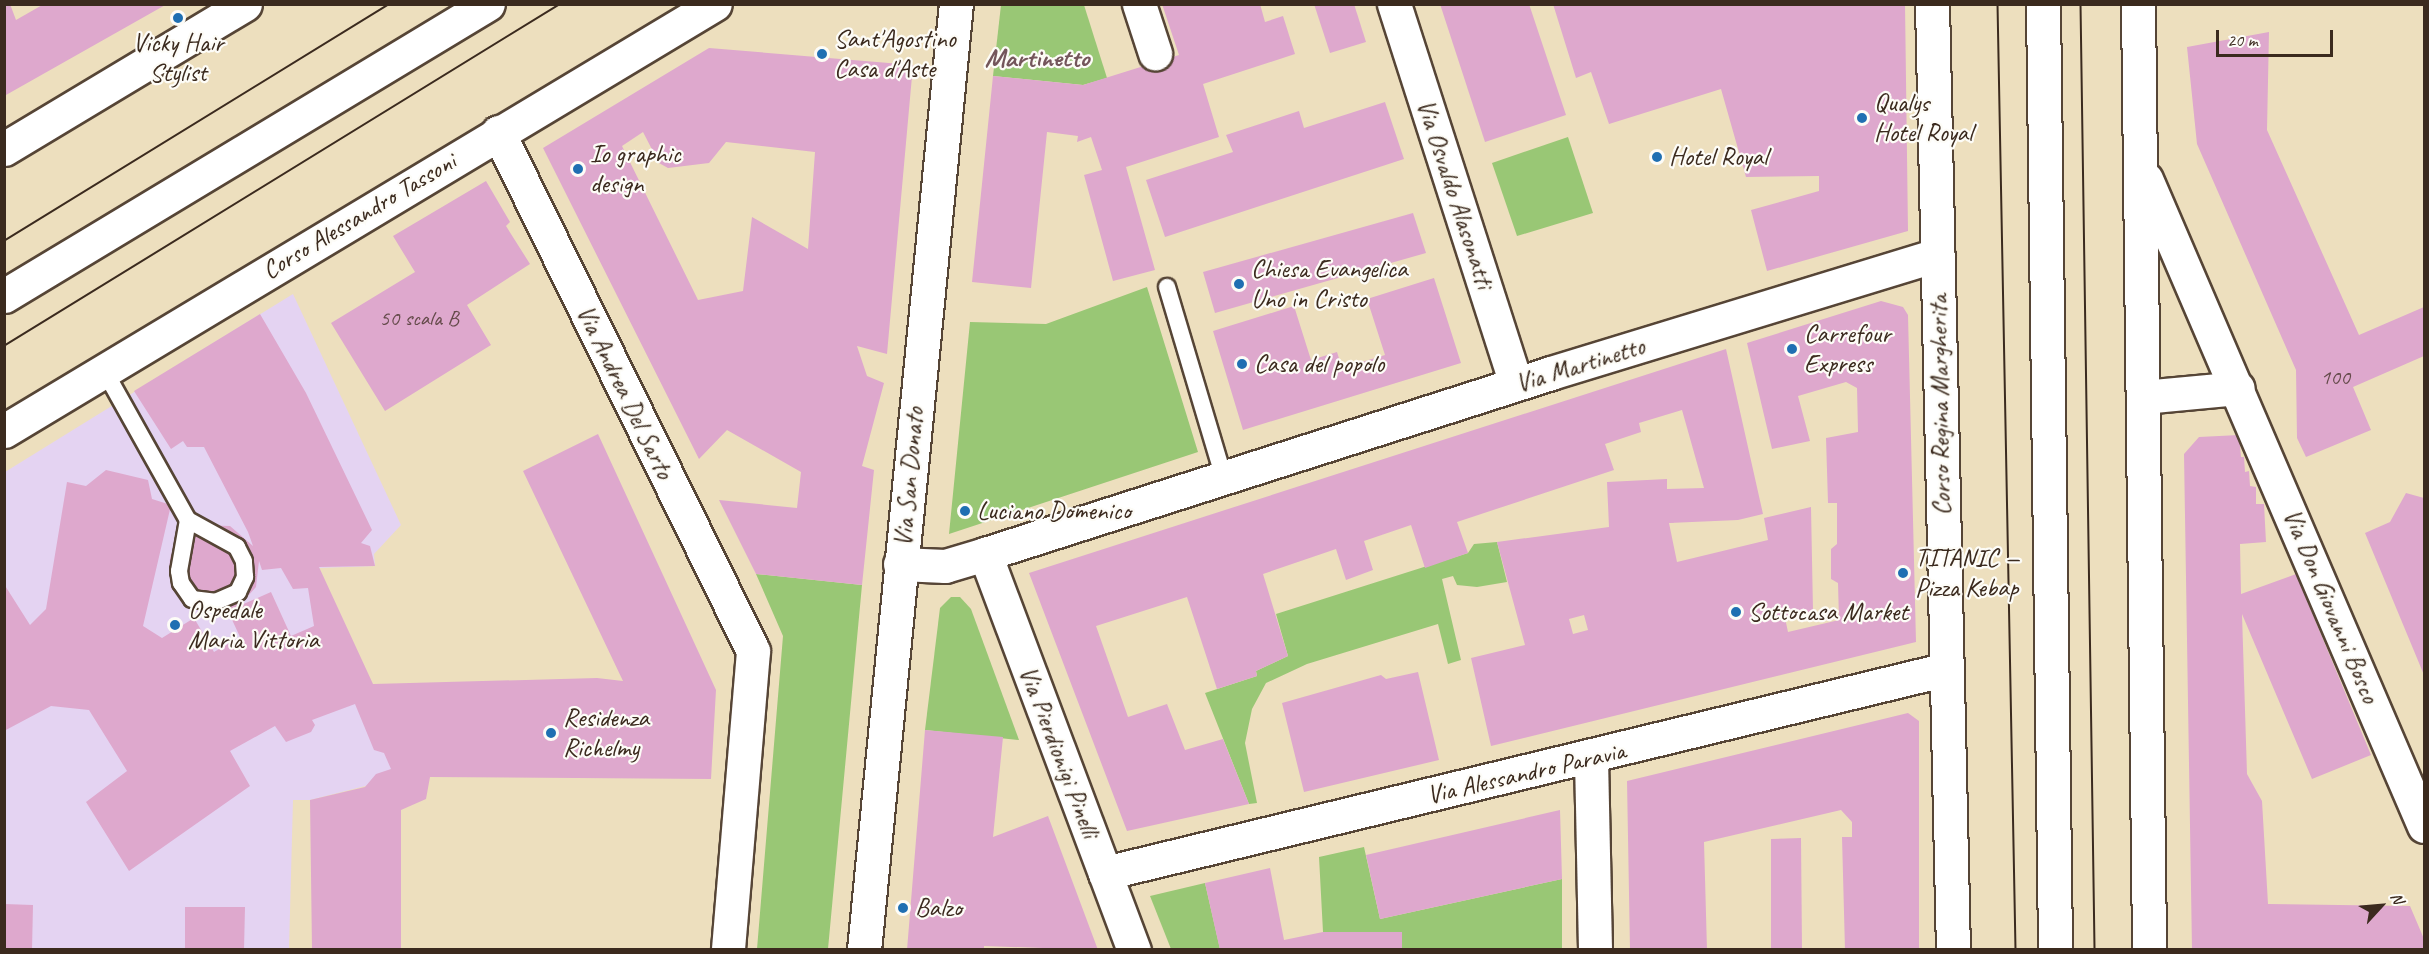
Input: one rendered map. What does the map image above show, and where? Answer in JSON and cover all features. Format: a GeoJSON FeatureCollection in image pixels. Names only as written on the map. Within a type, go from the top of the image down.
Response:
{"type":"FeatureCollection","features":[{"type":"Feature","properties":{"kind":"street"},"geometry":{"type":"LineString","coordinates":[[4,149],[245,4]]}},
{"type":"Feature","properties":{"kind":"street"},"geometry":{"type":"LineString","coordinates":[[4,296],[488,4]]}},
{"type":"Feature","properties":{"kind":"street","name":"Corso Alessandro Tassoni"},"geometry":{"type":"LineString","coordinates":[[4,431],[498,132],[715,4]]}},
{"type":"Feature","properties":{"kind":"street","name":"Via San Donato"},"geometry":{"type":"LineString","coordinates":[[864,950],[956,4]]}},
{"type":"Feature","properties":{"kind":"street"},"geometry":{"type":"LineString","coordinates":[[1139,4],[1155,53]]}},
{"type":"Feature","properties":{"kind":"street","name":"Via Osvaldo Alasonatti"},"geometry":{"type":"LineString","coordinates":[[1394,4],[1516,384]]}},
{"type":"Feature","properties":{"kind":"street","name":"Corso Regina Margherita"},"geometry":{"type":"LineString","coordinates":[[1932,4],[1953,950]]}},
{"type":"Feature","properties":{"kind":"street"},"geometry":{"type":"LineString","coordinates":[[2043,4],[2055,950]]}},
{"type":"Feature","properties":{"kind":"street"},"geometry":{"type":"LineString","coordinates":[[2138,4],[2149,950]]}},
{"type":"Feature","properties":{"kind":"street","name":"Via Andrea Del Sarto"},"geometry":{"type":"LineString","coordinates":[[498,132],[753,651],[728,950]]}},
{"type":"Feature","properties":{"kind":"street","name":"Via Don Giovanni Bosco"},"geometry":{"type":"LineString","coordinates":[[2140,166],[2238,388],[2424,825]]}},
{"type":"Feature","properties":{"kind":"street","name":"Via Martinetto"},"geometry":{"type":"LineString","coordinates":[[900,564],[945,566],[1516,384],[1936,255]]}},
{"type":"Feature","properties":{"kind":"street"},"geometry":{"type":"LineString","coordinates":[[2143,397],[2238,388]]}},
{"type":"Feature","properties":{"kind":"street","name":"Via Pierdionigi Pinelli"},"geometry":{"type":"LineString","coordinates":[[985,554],[1134,950]]}},
{"type":"Feature","properties":{"kind":"street","name":"Via Alessandro Paravia"},"geometry":{"type":"LineString","coordinates":[[1105,873],[1591,758],[1947,669]]}},
{"type":"Feature","properties":{"kind":"street"},"geometry":{"type":"LineString","coordinates":[[1591,758],[1595,950]]}},
{"type":"Feature","properties":{"kind":"lane"},"geometry":{"type":"LineString","coordinates":[[1167,287],[1224,478]]}},
{"type":"Feature","properties":{"kind":"lane"},"geometry":{"type":"LineString","coordinates":[[104,370],[188,520],[237,547],[245,577],[238,592],[214,602],[192,599],[179,571],[188,520]]}},
{"type":"Feature","properties":{"kind":"shaded area","name":"Ospedale Maria Vittoria"},"geometry":{"type":"Polygon","coordinates":[[[293,294],[401,525],[374,554],[375,566],[319,568],[401,777],[310,800],[293,800],[289,949],[5,950],[5,472],[293,294]]]}},
{"type":"Feature","properties":{"kind":"green space"},"geometry":{"type":"Polygon","coordinates":[[[1001,5],[1084,5],[1107,78],[1083,85],[993,76],[1001,5]]]}},
{"type":"Feature","properties":{"kind":"green space"},"geometry":{"type":"Polygon","coordinates":[[[1568,137],[1593,213],[1517,236],[1492,163],[1568,137]]]}},
{"type":"Feature","properties":{"kind":"green space"},"geometry":{"type":"Polygon","coordinates":[[[1147,287],[1198,452],[949,534],[970,322],[1046,324],[1147,287]]]}},
{"type":"Feature","properties":{"kind":"green space"},"geometry":{"type":"Polygon","coordinates":[[[1497,542],[1507,582],[1477,587],[1457,585],[1453,576],[1442,579],[1461,660],[1448,664],[1438,624],[1307,664],[1266,683],[1252,709],[1245,743],[1257,803],[1249,804],[1205,693],[1257,676],[1256,671],[1288,656],[1276,614],[1468,553],[1474,544],[1497,542]]]}},
{"type":"Feature","properties":{"kind":"green space"},"geometry":{"type":"Polygon","coordinates":[[[756,574],[862,585],[828,949],[757,949],[783,636],[756,574]]]}},
{"type":"Feature","properties":{"kind":"green space"},"geometry":{"type":"Polygon","coordinates":[[[951,597],[960,597],[971,609],[1019,740],[925,730],[940,608],[951,597]]]}},
{"type":"Feature","properties":{"kind":"green space"},"geometry":{"type":"Polygon","coordinates":[[[1364,847],[1380,919],[1562,879],[1562,949],[1402,949],[1402,932],[1323,932],[1319,857],[1364,847]]]}},
{"type":"Feature","properties":{"kind":"green space"},"geometry":{"type":"Polygon","coordinates":[[[1205,883],[1220,949],[1171,949],[1150,896],[1205,883]]]}},
{"type":"Feature","properties":{"kind":"building"},"geometry":{"type":"Polygon","coordinates":[[[4,4],[10,4],[16,20],[44,4],[167,4],[6,95],[4,4]]]}},
{"type":"Feature","properties":{"kind":"building"},"geometry":{"type":"Polygon","coordinates":[[[1162,4],[1260,4],[1265,22],[1283,16],[1295,54],[1203,84],[1219,137],[1126,167],[1155,270],[1113,281],[1084,175],[1102,170],[1091,137],[1077,142],[1078,136],[1047,132],[1031,288],[972,282],[993,76],[1083,85],[1179,55],[1162,4]]]}},
{"type":"Feature","properties":{"kind":"building"},"geometry":{"type":"Polygon","coordinates":[[[1314,4],[1354,4],[1366,42],[1330,53],[1314,4]]]}},
{"type":"Feature","properties":{"kind":"building"},"geometry":{"type":"Polygon","coordinates":[[[1440,4],[1529,4],[1566,115],[1485,142],[1440,4]]]}},
{"type":"Feature","properties":{"kind":"building"},"geometry":{"type":"Polygon","coordinates":[[[1553,4],[1905,4],[1908,231],[1767,271],[1751,210],[1819,191],[1819,176],[1746,177],[1721,89],[1609,124],[1591,72],[1576,78],[1553,4]]]}},
{"type":"Feature","properties":{"kind":"building"},"geometry":{"type":"Polygon","coordinates":[[[2269,32],[2267,130],[2359,335],[2424,307],[2424,356],[2353,387],[2371,430],[2306,457],[2297,438],[2296,370],[2197,144],[2187,47],[2269,32]]]}},
{"type":"Feature","properties":{"kind":"building"},"geometry":{"type":"Polygon","coordinates":[[[709,48],[913,65],[887,354],[857,346],[867,376],[884,383],[862,466],[874,470],[862,585],[756,574],[719,500],[797,508],[801,472],[727,430],[699,459],[543,148],[709,48]],[[643,132],[622,146],[698,300],[743,291],[752,217],[808,249],[815,152],[726,142],[709,163],[668,168],[659,163],[643,132]]]}},
{"type":"Feature","properties":{"kind":"building"},"geometry":{"type":"Polygon","coordinates":[[[1385,102],[1404,159],[1165,237],[1146,180],[1233,152],[1226,135],[1299,111],[1304,128],[1385,102]]]}},
{"type":"Feature","properties":{"kind":"building"},"geometry":{"type":"Polygon","coordinates":[[[486,181],[510,222],[506,226],[530,264],[467,305],[491,345],[385,411],[331,323],[415,272],[393,236],[486,181]]]}},
{"type":"Feature","properties":{"kind":"building"},"geometry":{"type":"Polygon","coordinates":[[[1413,213],[1426,253],[1215,313],[1203,272],[1413,213]]]}},
{"type":"Feature","properties":{"kind":"building"},"geometry":{"type":"Polygon","coordinates":[[[1434,278],[1461,363],[1243,430],[1213,331],[1294,306],[1311,360],[1337,352],[1342,368],[1385,355],[1367,299],[1434,278]]]}},
{"type":"Feature","properties":{"kind":"building"},"geometry":{"type":"Polygon","coordinates":[[[1881,301],[1903,307],[1908,315],[1916,642],[1491,746],[1471,658],[1525,645],[1497,542],[1609,527],[1607,482],[1667,479],[1667,489],[1704,488],[1682,410],[1639,423],[1641,432],[1605,444],[1614,470],[1457,522],[1468,553],[1425,568],[1411,525],[1364,541],[1373,570],[1346,580],[1336,549],[1263,574],[1288,656],[1256,671],[1257,676],[1217,689],[1187,597],[1096,626],[1128,717],[1167,704],[1185,750],[1223,739],[1249,804],[1127,831],[1029,573],[1726,349],[1763,514],[1738,520],[1669,523],[1677,562],[1768,540],[1764,518],[1811,507],[1813,611],[1785,618],[1788,632],[1839,620],[1838,583],[1831,579],[1831,549],[1837,544],[1837,503],[1828,503],[1826,438],[1858,432],[1857,388],[1846,382],[1798,396],[1810,441],[1772,449],[1747,343],[1881,301]],[[1584,615],[1569,619],[1573,634],[1588,630],[1584,615]]]}},
{"type":"Feature","properties":{"kind":"building"},"geometry":{"type":"Polygon","coordinates":[[[260,314],[306,393],[372,530],[361,543],[370,546],[375,566],[319,567],[373,684],[597,678],[623,681],[523,471],[598,434],[716,690],[711,779],[430,777],[426,799],[401,810],[401,950],[312,950],[310,800],[365,787],[376,774],[391,769],[384,753],[374,750],[355,704],[312,720],[315,725],[311,732],[286,742],[275,726],[230,751],[250,786],[129,871],[86,802],[127,771],[89,710],[51,706],[4,731],[4,584],[30,625],[46,609],[67,482],[86,486],[106,470],[148,480],[152,499],[171,505],[143,626],[162,638],[194,618],[214,652],[240,637],[228,611],[197,610],[184,602],[169,574],[170,558],[175,544],[200,525],[230,526],[253,546],[248,532],[204,447],[187,447],[183,441],[171,449],[134,391],[260,314]],[[259,561],[256,587],[239,606],[271,592],[291,636],[314,626],[308,588],[293,589],[281,568],[262,570],[259,561]]]}},
{"type":"Feature","properties":{"kind":"building"},"geometry":{"type":"Polygon","coordinates":[[[2239,435],[2245,472],[2249,471],[2250,486],[2256,487],[2256,504],[2264,504],[2266,542],[2240,544],[2241,594],[2296,574],[2371,755],[2312,779],[2242,614],[2247,774],[2262,801],[2268,904],[2410,906],[2424,939],[2424,950],[2192,950],[2184,454],[2199,437],[2239,435]]]}},
{"type":"Feature","properties":{"kind":"building"},"geometry":{"type":"Polygon","coordinates":[[[2406,493],[2424,498],[2424,675],[2365,533],[2390,522],[2406,493]]]}},
{"type":"Feature","properties":{"kind":"building"},"geometry":{"type":"Polygon","coordinates":[[[1418,672],[1439,760],[1304,792],[1282,703],[1381,675],[1386,679],[1418,672]]]}},
{"type":"Feature","properties":{"kind":"building"},"geometry":{"type":"Polygon","coordinates":[[[1908,713],[1919,721],[1919,950],[1845,950],[1842,837],[1852,837],[1852,822],[1841,810],[1704,842],[1707,950],[1630,950],[1627,781],[1908,713]]]}},
{"type":"Feature","properties":{"kind":"building"},"geometry":{"type":"Polygon","coordinates":[[[925,730],[1003,737],[993,837],[1048,816],[1098,950],[984,946],[984,950],[907,950],[925,730]]]}},
{"type":"Feature","properties":{"kind":"building"},"geometry":{"type":"Polygon","coordinates":[[[1560,810],[1562,879],[1380,919],[1366,855],[1560,810]]]}},
{"type":"Feature","properties":{"kind":"building"},"geometry":{"type":"Polygon","coordinates":[[[1801,838],[1802,950],[1771,950],[1771,839],[1801,838]]]}},
{"type":"Feature","properties":{"kind":"building"},"geometry":{"type":"Polygon","coordinates":[[[1270,868],[1284,940],[1323,932],[1402,932],[1402,950],[1220,950],[1205,883],[1270,868]]]}},
{"type":"Feature","properties":{"kind":"building"},"geometry":{"type":"Polygon","coordinates":[[[4,904],[33,905],[32,950],[4,950],[4,904]]]}},
{"type":"Feature","properties":{"kind":"building"},"geometry":{"type":"Polygon","coordinates":[[[185,907],[245,907],[244,950],[185,950],[185,907]]]}},
{"type":"Feature","properties":{"kind":"tram line"},"geometry":{"type":"LineString","coordinates":[[4,241],[389,4]]}},
{"type":"Feature","properties":{"kind":"tram line"},"geometry":{"type":"LineString","coordinates":[[4,346],[560,4]]}},
{"type":"Feature","properties":{"kind":"tram line"},"geometry":{"type":"LineString","coordinates":[[1998,4],[2016,950]]}},
{"type":"Feature","properties":{"kind":"tram line"},"geometry":{"type":"LineString","coordinates":[[2081,4],[2095,950]]}},
{"type":"Feature","properties":{"kind":"place","name":"Vicky Hair Stylist"},"geometry":{"type":"Point","coordinates":[178,18]}},
{"type":"Feature","properties":{"kind":"place","name":"Sant'Agostino Casa d'Aste"},"geometry":{"type":"Point","coordinates":[822,54]}},
{"type":"Feature","properties":{"kind":"place","name":"Qualys Hotel Royal"},"geometry":{"type":"Point","coordinates":[1862,118]}},
{"type":"Feature","properties":{"kind":"place","name":"Hotel Royal"},"geometry":{"type":"Point","coordinates":[1657,157]}},
{"type":"Feature","properties":{"kind":"place","name":"Io graphic design"},"geometry":{"type":"Point","coordinates":[578,169]}},
{"type":"Feature","properties":{"kind":"place","name":"Chiesa Evangelica Uno in Cristo"},"geometry":{"type":"Point","coordinates":[1239,284]}},
{"type":"Feature","properties":{"kind":"place","name":"Carrefour Express"},"geometry":{"type":"Point","coordinates":[1792,349]}},
{"type":"Feature","properties":{"kind":"place","name":"Casa del popolo"},"geometry":{"type":"Point","coordinates":[1242,364]}},
{"type":"Feature","properties":{"kind":"place","name":"Luciano Domenico"},"geometry":{"type":"Point","coordinates":[965,511]}},
{"type":"Feature","properties":{"kind":"place","name":"TITANIC — Pizza Kebap"},"geometry":{"type":"Point","coordinates":[1903,573]}},
{"type":"Feature","properties":{"kind":"place","name":"Sottocasa Market"},"geometry":{"type":"Point","coordinates":[1736,612]}},
{"type":"Feature","properties":{"kind":"place","name":"Ospedale Maria Vittoria"},"geometry":{"type":"Point","coordinates":[175,625]}},
{"type":"Feature","properties":{"kind":"place","name":"Residenza Richelmy"},"geometry":{"type":"Point","coordinates":[551,733]}},
{"type":"Feature","properties":{"kind":"place","name":"Balzo"},"geometry":{"type":"Point","coordinates":[903,908]}},
{"type":"Feature","properties":{"kind":"district","name":"Martinetto"},"geometry":{"type":"Point","coordinates":[1037,58]}}]}
